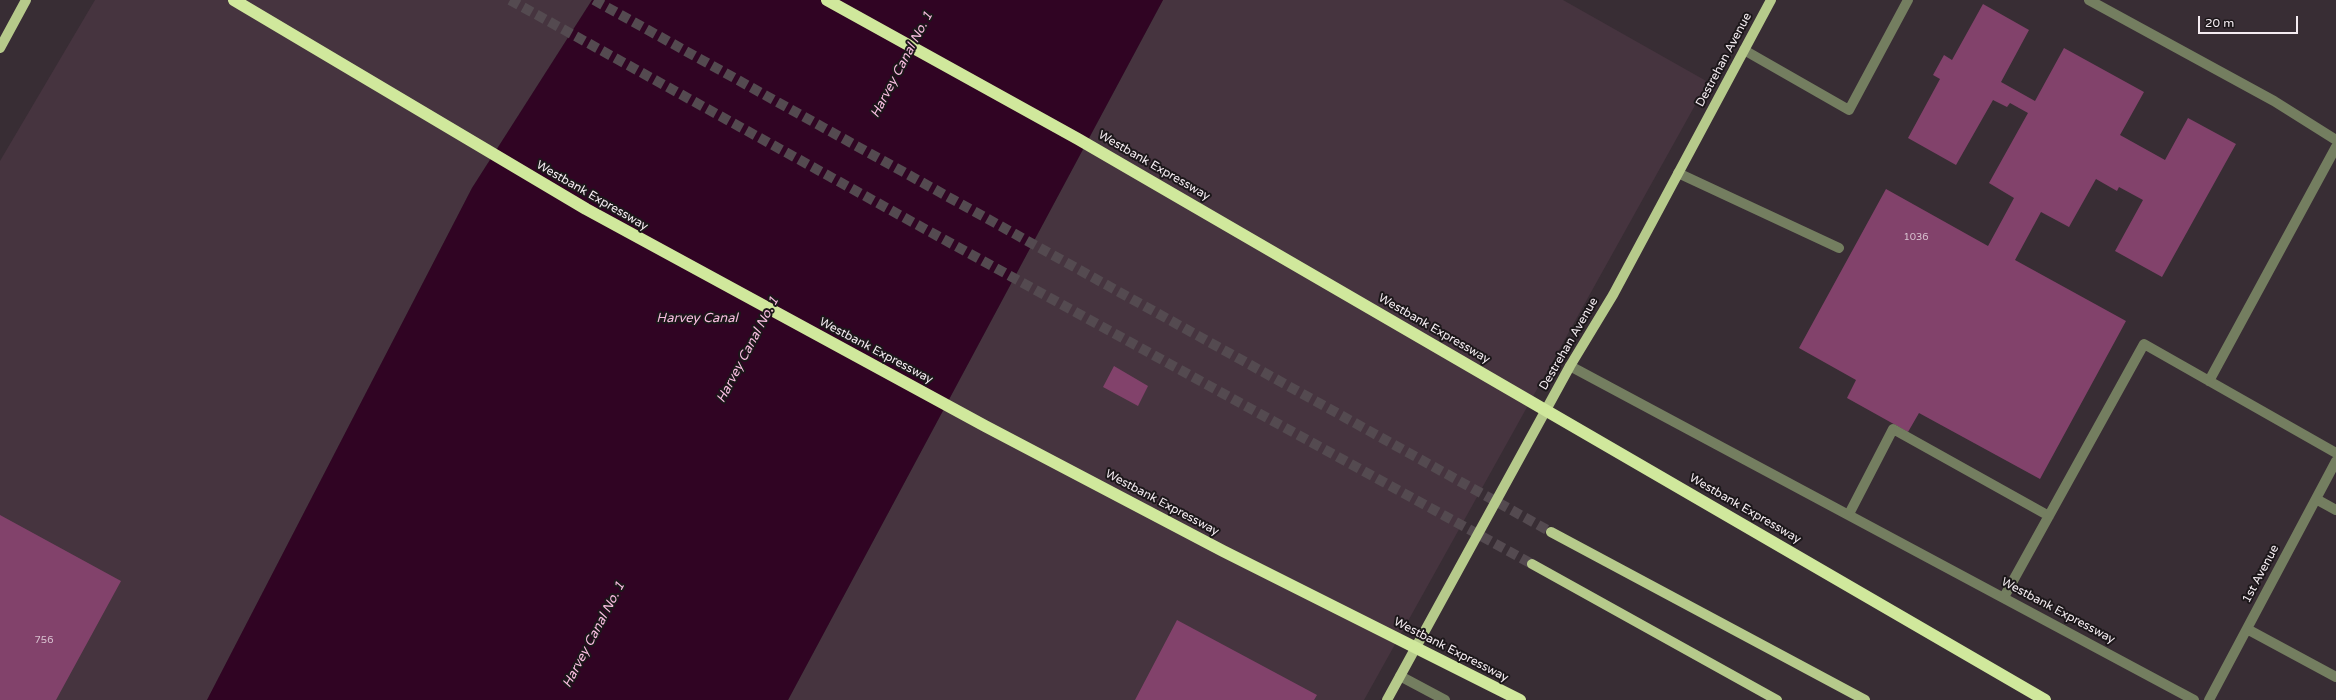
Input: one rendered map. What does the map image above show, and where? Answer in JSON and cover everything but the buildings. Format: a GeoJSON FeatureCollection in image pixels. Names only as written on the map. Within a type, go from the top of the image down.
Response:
{"type":"FeatureCollection","features":[{"type":"Feature","properties":{"kind":"highway","name":"Westbank Expressway"},"geometry":{"type":"LineString","coordinates":[[234,0],[586,209],[985,426],[1230,554],[1520,700]]}},
{"type":"Feature","properties":{"kind":"highway","name":"Westbank Expressway"},"geometry":{"type":"LineString","coordinates":[[827,0],[1078,139],[2045,700]]}},
{"type":"Feature","properties":{"kind":"main road"},"geometry":{"type":"LineString","coordinates":[[0,48],[26,0]]}},
{"type":"Feature","properties":{"kind":"main road","name":"Destrehan Avenue"},"geometry":{"type":"LineString","coordinates":[[1387,700],[1570,366],[1613,295],[1771,0]]}},
{"type":"Feature","properties":{"kind":"main road"},"geometry":{"type":"LineString","coordinates":[[1551,532],[1865,700]]}},
{"type":"Feature","properties":{"kind":"main road"},"geometry":{"type":"LineString","coordinates":[[1532,564],[1777,700]]}},
{"type":"Feature","properties":{"kind":"street"},"geometry":{"type":"LineString","coordinates":[[1744,50],[1849,110],[1908,0]]}},
{"type":"Feature","properties":{"kind":"street"},"geometry":{"type":"LineString","coordinates":[[2089,0],[2274,101],[2336,140]]}},
{"type":"Feature","properties":{"kind":"street"},"geometry":{"type":"LineString","coordinates":[[2209,381],[2336,147]]}},
{"type":"Feature","properties":{"kind":"street"},"geometry":{"type":"LineString","coordinates":[[1678,173],[1839,248]]}},
{"type":"Feature","properties":{"kind":"street"},"geometry":{"type":"LineString","coordinates":[[2004,597],[2144,344],[2336,453]]}},
{"type":"Feature","properties":{"kind":"street","name":"Westbank Expressway"},"geometry":{"type":"LineString","coordinates":[[1570,366],[2194,700]]}},
{"type":"Feature","properties":{"kind":"street"},"geometry":{"type":"LineString","coordinates":[[1849,514],[1893,430],[2049,516]]}},
{"type":"Feature","properties":{"kind":"street","name":"1st Avenue"},"geometry":{"type":"LineString","coordinates":[[2209,700],[2336,461]]}},
{"type":"Feature","properties":{"kind":"street"},"geometry":{"type":"LineString","coordinates":[[2316,499],[2336,510]]}},
{"type":"Feature","properties":{"kind":"street"},"geometry":{"type":"LineString","coordinates":[[2247,629],[2336,676]]}},
{"type":"Feature","properties":{"kind":"street"},"geometry":{"type":"LineString","coordinates":[[1400,676],[1445,700]]}},
{"type":"Feature","properties":{"kind":"shaded area"},"geometry":{"type":"Polygon","coordinates":[[[95,0],[592,0],[472,188],[207,700],[0,700],[0,161],[95,0]]]}},
{"type":"Feature","properties":{"kind":"shaded area"},"geometry":{"type":"Polygon","coordinates":[[[1163,0],[1563,0],[1708,82],[1364,700],[788,700],[1163,0]]]}},
{"type":"Feature","properties":{"kind":"water","name":"Harvey Canal"},"geometry":{"type":"Polygon","coordinates":[[[592,0],[1163,0],[788,700],[207,700],[472,188],[592,0]]]}},
{"type":"Feature","properties":{"kind":"tunnel"},"geometry":{"type":"LineString","coordinates":[[510,0],[1532,564]]}},
{"type":"Feature","properties":{"kind":"tunnel"},"geometry":{"type":"LineString","coordinates":[[594,0],[1551,532]]}},
{"type":"Feature","properties":{"kind":"water label","name":"Harvey Canal No. 1"},"geometry":{"type":"Point","coordinates":[902,65]}},
{"type":"Feature","properties":{"kind":"water label","name":"Harvey Canal No. 1"},"geometry":{"type":"Point","coordinates":[748,350]}},
{"type":"Feature","properties":{"kind":"water label","name":"Harvey Canal No. 1"},"geometry":{"type":"Point","coordinates":[594,635]}}]}
